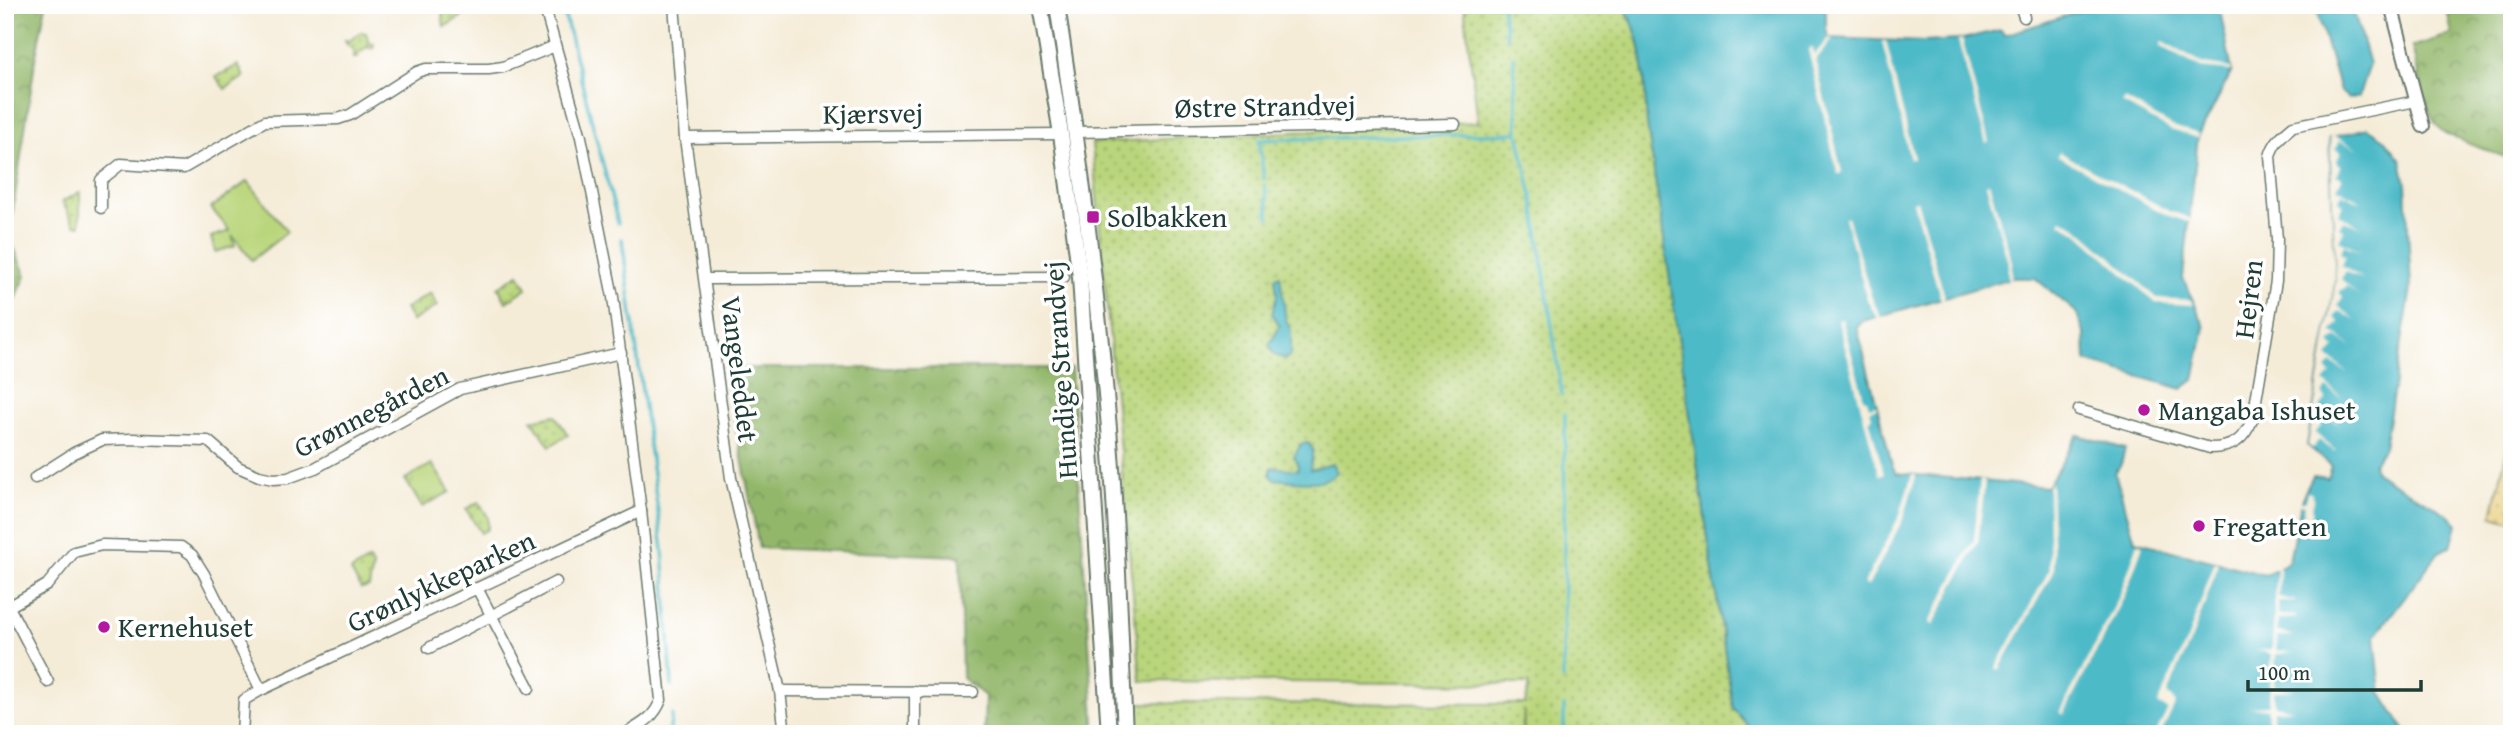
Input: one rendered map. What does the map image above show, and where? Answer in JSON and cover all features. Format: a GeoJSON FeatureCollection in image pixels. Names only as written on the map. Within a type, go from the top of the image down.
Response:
{"type":"FeatureCollection","features":[{"type":"Feature","properties":{"kind":"main road","name":"Hundige Strandvej"},"geometry":{"type":"LineString","coordinates":[[1040,5],[1069,133],[1107,406],[1117,541],[1125,734]]}},
{"type":"Feature","properties":{"kind":"main road","name":"Hundige Strandvej"},"geometry":{"type":"LineString","coordinates":[[1057,5],[1080,277],[1109,734]]}},
{"type":"Feature","properties":{"kind":"street"},"geometry":{"type":"LineString","coordinates":[[544,5],[581,137],[613,297],[641,511],[661,700],[656,713],[625,734]]}},
{"type":"Feature","properties":{"kind":"street","name":"Vangeleddet"},"geometry":{"type":"LineString","coordinates":[[674,5],[685,138],[731,478],[780,691],[785,734]]}},
{"type":"Feature","properties":{"kind":"street"},"geometry":{"type":"LineString","coordinates":[[2020,5],[2024,17]]}},
{"type":"Feature","properties":{"kind":"street"},"geometry":{"type":"LineString","coordinates":[[2391,5],[2423,127]]}},
{"type":"Feature","properties":{"kind":"street"},"geometry":{"type":"LineString","coordinates":[[101,208],[101,180],[121,164],[184,168],[265,121],[338,119],[350,115],[417,72],[426,69],[489,69],[555,46]]}},
{"type":"Feature","properties":{"kind":"street","name":"Hejren"},"geometry":{"type":"LineString","coordinates":[[2079,411],[2210,448],[2225,448],[2237,443],[2247,433],[2253,418],[2276,281],[2277,239],[2270,156],[2273,146],[2282,134],[2293,126],[2416,101]]}},
{"type":"Feature","properties":{"kind":"street","name":"Østre Strandvej"},"geometry":{"type":"LineString","coordinates":[[1069,133],[1455,124]]}},
{"type":"Feature","properties":{"kind":"street","name":"Kjærsvej"},"geometry":{"type":"LineString","coordinates":[[685,138],[1069,133]]}},
{"type":"Feature","properties":{"kind":"street"},"geometry":{"type":"LineString","coordinates":[[706,279],[1064,277]]}},
{"type":"Feature","properties":{"kind":"street","name":"Grønnegården"},"geometry":{"type":"LineString","coordinates":[[36,478],[74,453],[102,440],[132,439],[208,441],[239,467],[259,476],[288,478],[315,468],[460,389],[621,353]]}},
{"type":"Feature","properties":{"kind":"street","name":"Grønlykkeparken"},"geometry":{"type":"LineString","coordinates":[[242,734],[244,700],[261,690],[641,511]]}},
{"type":"Feature","properties":{"kind":"street"},"geometry":{"type":"LineString","coordinates":[[48,682],[7,608],[47,585],[74,552],[102,545],[181,547],[192,555],[204,574],[261,690]]}},
{"type":"Feature","properties":{"kind":"street"},"geometry":{"type":"LineString","coordinates":[[429,648],[556,582]]}},
{"type":"Feature","properties":{"kind":"street"},"geometry":{"type":"LineString","coordinates":[[477,588],[529,688]]}},
{"type":"Feature","properties":{"kind":"street"},"geometry":{"type":"LineString","coordinates":[[780,691],[973,692]]}},
{"type":"Feature","properties":{"kind":"street"},"geometry":{"type":"LineString","coordinates":[[915,691],[915,730]]}},
{"type":"Feature","properties":{"kind":"green space"},"geometry":{"type":"Polygon","coordinates":[[[5,5],[46,5],[9,236],[26,276],[5,321],[5,5]]]}},
{"type":"Feature","properties":{"kind":"green space"},"geometry":{"type":"Polygon","coordinates":[[[453,5],[474,5],[476,8],[444,27],[442,12],[453,5]]]}},
{"type":"Feature","properties":{"kind":"green space"},"geometry":{"type":"Polygon","coordinates":[[[1464,5],[1623,5],[1631,18],[1640,47],[1647,124],[1733,708],[1755,734],[1524,734],[1524,709],[1522,734],[1137,734],[1135,703],[1525,704],[1529,684],[1141,681],[1092,143],[1478,122],[1464,5]]]}},
{"type":"Feature","properties":{"kind":"green space"},"geometry":{"type":"Polygon","coordinates":[[[2446,5],[2512,5],[2512,152],[2507,158],[2445,133],[2438,127],[2427,107],[2412,47],[2452,34],[2446,5]]]}},
{"type":"Feature","properties":{"kind":"green space"},"geometry":{"type":"Polygon","coordinates":[[[361,32],[366,33],[369,43],[374,44],[373,49],[368,47],[358,54],[357,58],[353,58],[355,52],[345,40],[349,41],[361,32]]]}},
{"type":"Feature","properties":{"kind":"green space"},"geometry":{"type":"Polygon","coordinates":[[[238,65],[244,77],[225,89],[216,77],[238,65]]]}},
{"type":"Feature","properties":{"kind":"green space"},"geometry":{"type":"Polygon","coordinates":[[[248,181],[287,232],[252,260],[232,235],[235,246],[215,252],[211,237],[230,231],[211,208],[248,181]]]}},
{"type":"Feature","properties":{"kind":"green space"},"geometry":{"type":"Polygon","coordinates":[[[80,192],[80,225],[75,225],[62,202],[80,192]]]}},
{"type":"Feature","properties":{"kind":"green space"},"geometry":{"type":"Polygon","coordinates":[[[519,274],[527,288],[506,302],[498,287],[519,274]]]}},
{"type":"Feature","properties":{"kind":"green space"},"geometry":{"type":"Polygon","coordinates":[[[430,293],[437,306],[412,321],[405,309],[430,293]]]}},
{"type":"Feature","properties":{"kind":"green space"},"geometry":{"type":"Polygon","coordinates":[[[725,368],[1071,368],[1095,734],[984,734],[985,696],[962,678],[960,556],[759,548],[725,368]]]}},
{"type":"Feature","properties":{"kind":"green space"},"geometry":{"type":"Polygon","coordinates":[[[555,415],[568,435],[550,446],[532,420],[555,415]]]}},
{"type":"Feature","properties":{"kind":"green space"},"geometry":{"type":"Polygon","coordinates":[[[432,464],[450,492],[422,507],[405,479],[432,464]]]}},
{"type":"Feature","properties":{"kind":"green space"},"geometry":{"type":"Polygon","coordinates":[[[479,502],[488,517],[488,529],[481,533],[466,509],[479,502]]]}},
{"type":"Feature","properties":{"kind":"green space"},"geometry":{"type":"Polygon","coordinates":[[[369,560],[373,567],[369,587],[361,589],[351,571],[369,560]]]}},
{"type":"Feature","properties":{"kind":"sand"},"geometry":{"type":"Polygon","coordinates":[[[2512,427],[2512,521],[2492,516],[2512,427]]]}},
{"type":"Feature","properties":{"kind":"water"},"geometry":{"type":"Polygon","coordinates":[[[1623,5],[1826,5],[1826,29],[1829,38],[1925,42],[1958,40],[2001,30],[2004,35],[2081,11],[2080,5],[2219,5],[2232,71],[2198,137],[2183,278],[2205,327],[2194,380],[2182,389],[2086,361],[2085,335],[2076,312],[2035,278],[2011,278],[1863,321],[1857,327],[1896,473],[2047,487],[2078,435],[2125,449],[2115,473],[2135,541],[2265,575],[2289,561],[2302,498],[2313,476],[2328,478],[2332,466],[2307,445],[2336,278],[2329,138],[2368,128],[2386,140],[2401,160],[2406,184],[2411,289],[2384,447],[2373,464],[2375,472],[2449,515],[2457,524],[2451,546],[2439,552],[2375,636],[2381,693],[2407,734],[1755,734],[1733,708],[1647,124],[1640,47],[1631,18],[1623,5]]]}},
{"type":"Feature","properties":{"kind":"water"},"geometry":{"type":"Polygon","coordinates":[[[2315,5],[2352,5],[2369,64],[2359,96],[2349,99],[2340,91],[2315,5]]]}},
{"type":"Feature","properties":{"kind":"water"},"geometry":{"type":"Polygon","coordinates":[[[1280,275],[1286,320],[1291,330],[1291,355],[1285,359],[1274,355],[1269,345],[1280,326],[1272,314],[1277,295],[1275,278],[1280,275]]]}},
{"type":"Feature","properties":{"kind":"water"},"geometry":{"type":"Polygon","coordinates":[[[1308,443],[1313,449],[1310,470],[1332,464],[1337,472],[1332,477],[1308,482],[1274,479],[1270,475],[1272,467],[1298,470],[1294,457],[1301,444],[1308,443]]]}},
{"type":"Feature","properties":{"kind":"pier"},"geometry":{"type":"Polygon","coordinates":[[[1829,38],[1833,39],[1816,63],[1842,173],[1838,174],[1808,49],[1812,48],[1814,55],[1829,38]]]}},
{"type":"Feature","properties":{"kind":"pier"},"geometry":{"type":"Polygon","coordinates":[[[1962,39],[1989,142],[1986,143],[1958,40],[1962,39]]]}},
{"type":"Feature","properties":{"kind":"pier"},"geometry":{"type":"Polygon","coordinates":[[[1882,41],[1886,41],[1914,159],[1910,159],[1882,41]]]}},
{"type":"Feature","properties":{"kind":"pier"},"geometry":{"type":"Polygon","coordinates":[[[2162,42],[2203,64],[2231,68],[2232,71],[2201,68],[2160,46],[2162,42]]]}},
{"type":"Feature","properties":{"kind":"pier"},"geometry":{"type":"Polygon","coordinates":[[[2125,99],[2172,126],[2199,134],[2198,138],[2171,130],[2122,103],[2125,99]]]}},
{"type":"Feature","properties":{"kind":"pier"},"geometry":{"type":"Polygon","coordinates":[[[2330,134],[2359,149],[2339,141],[2335,149],[2341,152],[2336,162],[2341,165],[2336,175],[2342,178],[2337,188],[2361,201],[2342,193],[2338,201],[2343,204],[2338,214],[2363,227],[2343,220],[2339,227],[2344,230],[2339,240],[2363,252],[2344,245],[2340,253],[2345,256],[2341,266],[2364,279],[2345,272],[2341,279],[2361,298],[2347,286],[2339,292],[2343,297],[2337,305],[2357,322],[2340,311],[2334,317],[2339,322],[2332,331],[2353,348],[2337,337],[2330,343],[2335,348],[2328,357],[2348,373],[2331,363],[2326,369],[2331,374],[2324,382],[2344,400],[2327,388],[2322,394],[2326,399],[2320,408],[2340,425],[2322,414],[2317,421],[2322,425],[2315,433],[2336,451],[2319,440],[2312,448],[2308,445],[2336,279],[2330,134]]]}},
{"type":"Feature","properties":{"kind":"pier"},"geometry":{"type":"Polygon","coordinates":[[[2059,152],[2169,211],[2190,218],[2189,222],[2167,215],[2057,156],[2059,152]]]}},
{"type":"Feature","properties":{"kind":"pier"},"geometry":{"type":"Polygon","coordinates":[[[1989,183],[2012,262],[2011,278],[2008,279],[2008,262],[1986,184],[1989,183]]]}},
{"type":"Feature","properties":{"kind":"pier"},"geometry":{"type":"Polygon","coordinates":[[[1917,200],[1945,298],[1941,300],[1913,201],[1917,200]]]}},
{"type":"Feature","properties":{"kind":"pier"},"geometry":{"type":"Polygon","coordinates":[[[1845,217],[1848,217],[1872,299],[1881,317],[1878,318],[1868,302],[1845,217]]]}},
{"type":"Feature","properties":{"kind":"pier"},"geometry":{"type":"Polygon","coordinates":[[[2062,219],[2078,228],[2157,298],[2191,300],[2193,305],[2156,303],[2077,232],[2060,223],[2062,219]]]}},
{"type":"Feature","properties":{"kind":"pier"},"geometry":{"type":"Polygon","coordinates":[[[1842,319],[1864,399],[1867,399],[1869,407],[1876,405],[1877,408],[1870,410],[1872,418],[1869,419],[1884,474],[1879,475],[1838,320],[1842,319]]]}},
{"type":"Feature","properties":{"kind":"pier"},"geometry":{"type":"Polygon","coordinates":[[[1912,475],[1916,475],[1904,517],[1868,586],[1864,584],[1900,515],[1912,475]]]}},
{"type":"Feature","properties":{"kind":"pier"},"geometry":{"type":"Polygon","coordinates":[[[1980,480],[1985,481],[1978,541],[1933,625],[1929,623],[1974,541],[1980,480]]]}},
{"type":"Feature","properties":{"kind":"pier"},"geometry":{"type":"Polygon","coordinates":[[[2051,482],[2054,570],[1999,670],[1996,668],[2050,569],[2048,487],[2051,482]]]}},
{"type":"Feature","properties":{"kind":"pier"},"geometry":{"type":"Polygon","coordinates":[[[2307,492],[2313,494],[2312,515],[2308,523],[2311,532],[2303,530],[2301,525],[2305,505],[2297,503],[2305,501],[2307,492]]]}},
{"type":"Feature","properties":{"kind":"pier"},"geometry":{"type":"Polygon","coordinates":[[[2138,543],[2143,545],[2124,597],[2064,714],[2060,713],[2120,595],[2138,543]]]}},
{"type":"Feature","properties":{"kind":"pier"},"geometry":{"type":"Polygon","coordinates":[[[2215,562],[2219,563],[2192,638],[2167,694],[2176,703],[2160,734],[2155,734],[2168,710],[2158,704],[2188,638],[2215,562]]]}},
{"type":"Feature","properties":{"kind":"pier"},"geometry":{"type":"Polygon","coordinates":[[[2277,566],[2280,569],[2278,597],[2297,601],[2278,601],[2278,615],[2296,618],[2278,619],[2277,632],[2295,636],[2277,637],[2276,650],[2294,653],[2276,654],[2275,667],[2293,671],[2275,671],[2274,686],[2295,690],[2274,691],[2274,705],[2294,709],[2273,710],[2272,726],[2299,728],[2299,732],[2248,730],[2248,726],[2268,726],[2268,709],[2249,706],[2269,705],[2271,671],[2253,669],[2271,667],[2272,655],[2254,651],[2272,649],[2277,571],[2274,568],[2277,566]]]}},
{"type":"Feature","properties":{"kind":"waterway"},"geometry":{"type":"LineString","coordinates":[[562,5],[618,223]]}},
{"type":"Feature","properties":{"kind":"waterway"},"geometry":{"type":"LineString","coordinates":[[1502,5],[1507,38]]}},
{"type":"Feature","properties":{"kind":"waterway"},"geometry":{"type":"LineString","coordinates":[[1513,57],[1518,133],[1534,205],[1562,395]]}},
{"type":"Feature","properties":{"kind":"waterway"},"geometry":{"type":"LineString","coordinates":[[1264,179],[1259,140],[1518,133]]}},
{"type":"Feature","properties":{"kind":"waterway"},"geometry":{"type":"LineString","coordinates":[[1265,185],[1269,217]]}},
{"type":"Feature","properties":{"kind":"waterway"},"geometry":{"type":"LineString","coordinates":[[622,239],[663,550],[672,686]]}},
{"type":"Feature","properties":{"kind":"waterway"},"geometry":{"type":"LineString","coordinates":[[1563,679],[1565,414]]}},
{"type":"Feature","properties":{"kind":"waterway"},"geometry":{"type":"LineString","coordinates":[[1564,706],[1564,734]]}},
{"type":"Feature","properties":{"kind":"waterway"},"geometry":{"type":"LineString","coordinates":[[669,734],[672,715]]}},
{"type":"Feature","properties":{"kind":"place","name":"Solbakken"},"geometry":{"type":"Point","coordinates":[1093,217]}},
{"type":"Feature","properties":{"kind":"place","name":"Mangaba Ishuset"},"geometry":{"type":"Point","coordinates":[2144,410]}},
{"type":"Feature","properties":{"kind":"place","name":"Fregatten"},"geometry":{"type":"Point","coordinates":[2199,526]}},
{"type":"Feature","properties":{"kind":"place","name":"Kernehuset"},"geometry":{"type":"Point","coordinates":[104,627]}}]}
